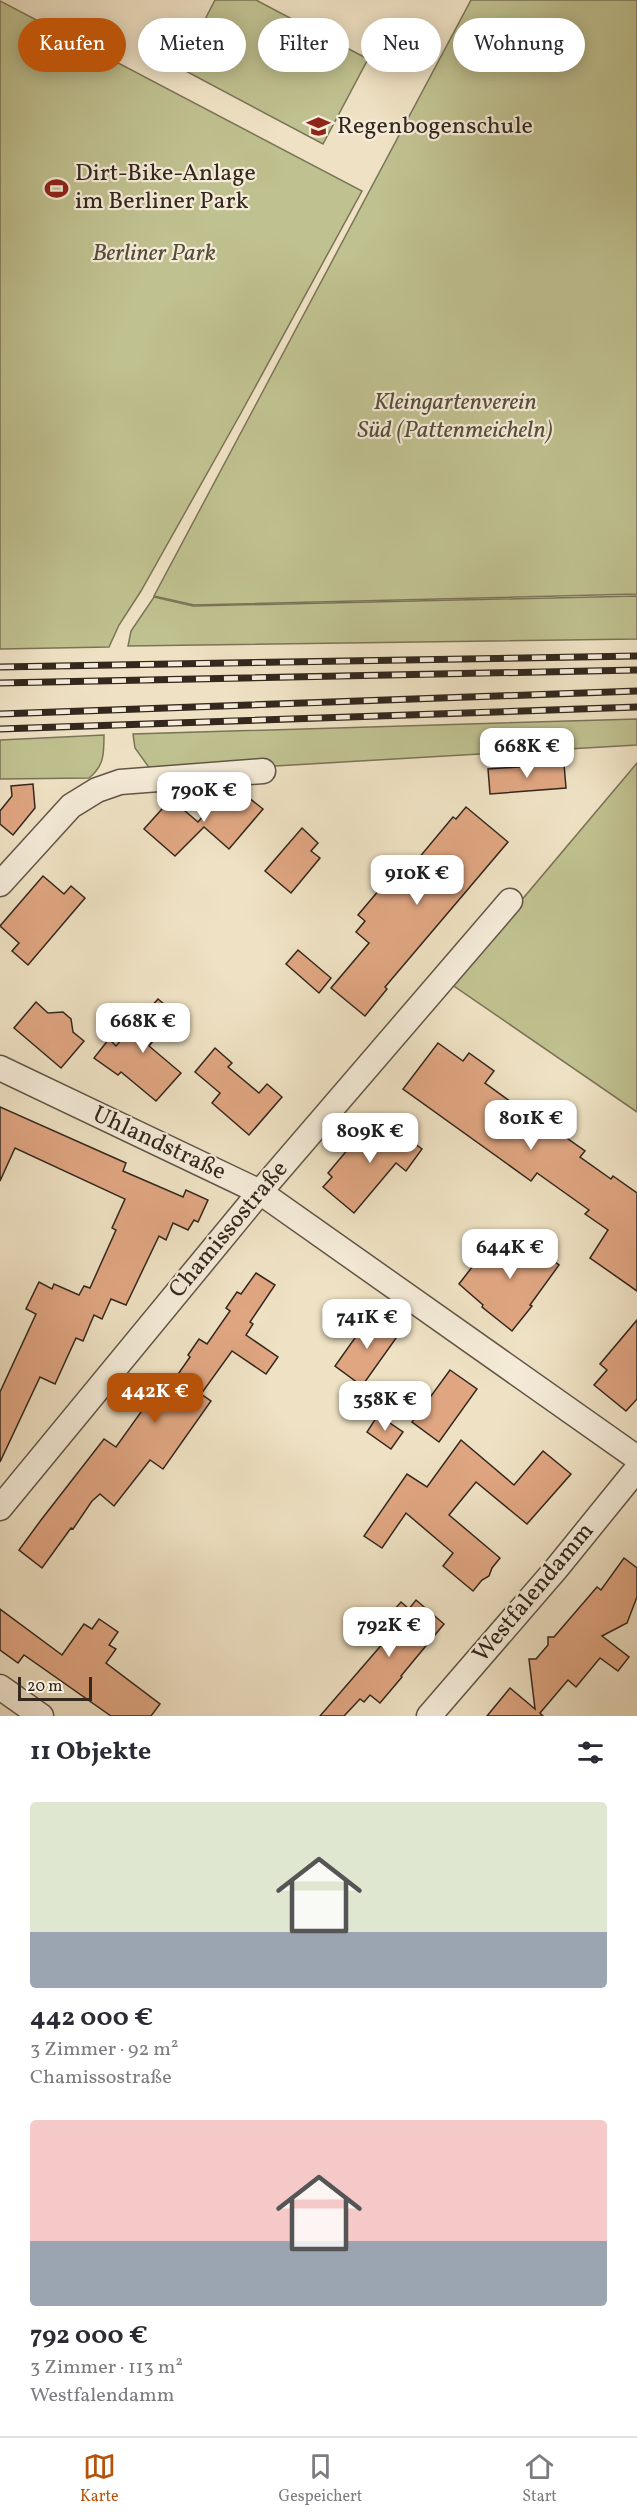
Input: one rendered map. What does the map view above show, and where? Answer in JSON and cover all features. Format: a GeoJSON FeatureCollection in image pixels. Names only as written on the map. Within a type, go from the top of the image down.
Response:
{"type":"FeatureCollection","features":[{"type":"Feature","properties":{"kind":"street"},"geometry":{"type":"LineString","coordinates":[[0,884],[71,806],[97,790],[120,782],[262,771]]}},
{"type":"Feature","properties":{"kind":"street","name":"Chamissostraße"},"geometry":{"type":"LineString","coordinates":[[0,1508],[260,1192],[510,902]]}},
{"type":"Feature","properties":{"kind":"street","name":"Uhlandstraße"},"geometry":{"type":"LineString","coordinates":[[0,1068],[260,1192],[637,1458]]}},
{"type":"Feature","properties":{"kind":"street","name":"Westfalendamm"},"geometry":{"type":"LineString","coordinates":[[429,1716],[556,1569],[637,1469]]}},
{"type":"Feature","properties":{"kind":"street"},"geometry":{"type":"LineString","coordinates":[[0,1687],[41,1716]]}},
{"type":"Feature","properties":{"kind":"green space"},"geometry":{"type":"Polygon","coordinates":[[[215,0],[256,0],[290,18],[258,18],[258,72],[349,72],[349,49],[361,55],[361,72],[323,144],[188,72],[246,72],[246,18],[206,18],[215,0]]]}},
{"type":"Feature","properties":{"kind":"green space","name":"Kleingartenverein Süd (Pattenmeicheln)"},"geometry":{"type":"Polygon","coordinates":[[[471,0],[637,0],[637,594],[194,605],[154,596],[433,72],[441,72],[441,56],[453,34],[453,72],[585,72],[585,18],[461,18],[471,0]]]}},
{"type":"Feature","properties":{"kind":"green space","name":"Berliner Park"},"geometry":{"type":"Polygon","coordinates":[[[0,1],[32,18],[18,18],[18,72],[126,72],[126,67],[362,191],[241,413],[141,591],[119,625],[109,647],[0,649],[0,1]]]}},
{"type":"Feature","properties":{"kind":"green space"},"geometry":{"type":"Polygon","coordinates":[[[637,596],[637,639],[128,646],[131,631],[154,597],[193,606],[637,596]]]}},
{"type":"Feature","properties":{"kind":"green space"},"geometry":{"type":"Polygon","coordinates":[[[637,719],[637,745],[153,773],[135,748],[133,734],[637,719]]]}},
{"type":"Feature","properties":{"kind":"green space"},"geometry":{"type":"Polygon","coordinates":[[[104,735],[102,759],[98,769],[89,778],[0,779],[0,740],[104,735]]]}},
{"type":"Feature","properties":{"kind":"green space"},"geometry":{"type":"Polygon","coordinates":[[[637,763],[637,1112],[451,984],[637,763]]]}},
{"type":"Feature","properties":{"kind":"building"},"geometry":{"type":"Polygon","coordinates":[[[564,764],[566,788],[490,794],[488,769],[564,764]]]}},
{"type":"Feature","properties":{"kind":"building"},"geometry":{"type":"Polygon","coordinates":[[[33,784],[35,808],[13,835],[0,824],[0,811],[12,796],[11,786],[33,784]]]}},
{"type":"Feature","properties":{"kind":"building"},"geometry":{"type":"Polygon","coordinates":[[[225,791],[237,802],[244,794],[263,809],[229,849],[204,827],[175,856],[144,829],[171,799],[198,822],[225,791]]]}},
{"type":"Feature","properties":{"kind":"building"},"geometry":{"type":"Polygon","coordinates":[[[466,807],[508,842],[385,987],[387,989],[365,1016],[331,988],[369,943],[356,932],[365,921],[358,915],[390,877],[398,883],[453,817],[456,819],[466,807]]]}},
{"type":"Feature","properties":{"kind":"building"},"geometry":{"type":"Polygon","coordinates":[[[302,828],[318,843],[311,851],[320,858],[291,893],[265,871],[302,828]]]}},
{"type":"Feature","properties":{"kind":"building"},"geometry":{"type":"Polygon","coordinates":[[[43,876],[64,894],[71,886],[85,898],[28,965],[12,951],[19,943],[0,926],[43,876]]]}},
{"type":"Feature","properties":{"kind":"building"},"geometry":{"type":"Polygon","coordinates":[[[298,950],[331,978],[319,993],[286,964],[298,950]]]}},
{"type":"Feature","properties":{"kind":"building"},"geometry":{"type":"Polygon","coordinates":[[[158,999],[176,1014],[149,1046],[181,1073],[156,1101],[121,1072],[118,1075],[94,1058],[109,1039],[116,1046],[158,999]]]}},
{"type":"Feature","properties":{"kind":"building"},"geometry":{"type":"Polygon","coordinates":[[[36,1002],[48,1013],[63,1012],[71,1019],[73,1032],[84,1041],[61,1068],[14,1028],[36,1002]]]}},
{"type":"Feature","properties":{"kind":"building"},"geometry":{"type":"Polygon","coordinates":[[[438,1043],[463,1061],[469,1053],[494,1071],[485,1083],[585,1151],[580,1157],[611,1179],[613,1176],[637,1193],[637,1291],[590,1258],[608,1230],[585,1214],[589,1210],[537,1173],[531,1181],[403,1089],[438,1043]]]}},
{"type":"Feature","properties":{"kind":"building"},"geometry":{"type":"Polygon","coordinates":[[[215,1048],[232,1063],[228,1067],[259,1093],[267,1084],[282,1097],[249,1135],[212,1103],[220,1093],[195,1072],[215,1048]]]}},
{"type":"Feature","properties":{"kind":"building"},"geometry":{"type":"Polygon","coordinates":[[[0,1107],[126,1163],[123,1171],[183,1197],[186,1190],[208,1200],[198,1222],[194,1220],[188,1230],[173,1223],[166,1240],[159,1236],[126,1305],[111,1299],[102,1319],[94,1315],[83,1341],[76,1338],[55,1384],[40,1377],[0,1462],[0,1392],[36,1314],[26,1309],[39,1282],[52,1289],[54,1284],[79,1295],[84,1286],[90,1288],[116,1230],[112,1228],[125,1199],[15,1148],[0,1181],[0,1107]]]}},
{"type":"Feature","properties":{"kind":"building"},"geometry":{"type":"Polygon","coordinates":[[[377,1117],[422,1149],[406,1171],[396,1163],[354,1213],[323,1187],[332,1177],[328,1173],[354,1142],[357,1145],[377,1117]]]}},
{"type":"Feature","properties":{"kind":"building"},"geometry":{"type":"Polygon","coordinates":[[[515,1232],[559,1265],[512,1331],[482,1307],[483,1305],[459,1284],[476,1262],[479,1264],[494,1245],[501,1251],[515,1232]]]}},
{"type":"Feature","properties":{"kind":"building"},"geometry":{"type":"Polygon","coordinates":[[[256,1273],[275,1285],[250,1322],[253,1324],[246,1335],[278,1357],[266,1374],[232,1351],[201,1394],[211,1401],[163,1469],[150,1460],[114,1506],[100,1494],[92,1501],[42,1568],[19,1550],[104,1439],[116,1447],[151,1398],[158,1403],[190,1357],[188,1355],[199,1339],[207,1344],[230,1311],[226,1308],[237,1292],[241,1294],[256,1273]]]}},
{"type":"Feature","properties":{"kind":"building"},"geometry":{"type":"Polygon","coordinates":[[[372,1314],[399,1334],[362,1386],[335,1366],[372,1314]]]}},
{"type":"Feature","properties":{"kind":"building"},"geometry":{"type":"Polygon","coordinates":[[[637,1320],[637,1399],[626,1411],[594,1385],[607,1370],[600,1364],[637,1320]]]}},
{"type":"Feature","properties":{"kind":"building"},"geometry":{"type":"Polygon","coordinates":[[[450,1370],[477,1389],[439,1442],[412,1422],[450,1370]]]}},
{"type":"Feature","properties":{"kind":"building"},"geometry":{"type":"Polygon","coordinates":[[[378,1415],[403,1432],[391,1449],[367,1432],[378,1415]]]}},
{"type":"Feature","properties":{"kind":"building"},"geometry":{"type":"Polygon","coordinates":[[[461,1440],[514,1485],[543,1451],[571,1474],[527,1524],[476,1482],[449,1515],[500,1558],[489,1576],[482,1580],[473,1591],[443,1566],[453,1553],[406,1513],[382,1548],[364,1536],[407,1474],[427,1487],[461,1440]]]}},
{"type":"Feature","properties":{"kind":"building"},"geometry":{"type":"Polygon","coordinates":[[[624,1558],[637,1568],[637,1597],[627,1623],[602,1636],[629,1657],[618,1671],[600,1658],[576,1687],[568,1680],[540,1713],[543,1716],[487,1716],[510,1688],[535,1709],[529,1659],[536,1659],[548,1645],[548,1637],[554,1637],[597,1587],[601,1590],[624,1558]]]}},
{"type":"Feature","properties":{"kind":"building"},"geometry":{"type":"Polygon","coordinates":[[[416,1600],[444,1624],[402,1677],[380,1703],[370,1695],[364,1702],[360,1699],[344,1716],[320,1716],[397,1627],[387,1618],[401,1602],[409,1609],[416,1600]]]}},
{"type":"Feature","properties":{"kind":"building"},"geometry":{"type":"Polygon","coordinates":[[[0,1609],[62,1655],[84,1624],[92,1629],[99,1619],[118,1632],[109,1645],[116,1649],[106,1663],[160,1704],[151,1716],[111,1716],[24,1655],[18,1663],[0,1650],[0,1609]]]}},
{"type":"Feature","properties":{"kind":"railway"},"geometry":{"type":"LineString","coordinates":[[0,667],[637,656]]}},
{"type":"Feature","properties":{"kind":"railway"},"geometry":{"type":"LineString","coordinates":[[0,683],[637,670]]}},
{"type":"Feature","properties":{"kind":"railway"},"geometry":{"type":"LineString","coordinates":[[0,714],[637,691]]}},
{"type":"Feature","properties":{"kind":"railway"},"geometry":{"type":"LineString","coordinates":[[0,729],[637,707]]}},
{"type":"Feature","properties":{"kind":"place","name":"Regenbogenschule"},"geometry":{"type":"Point","coordinates":[319,127]}},
{"type":"Feature","properties":{"kind":"place","name":"Dirt-Bike-Anlage im Berliner Park"},"geometry":{"type":"Point","coordinates":[57,188]}}]}
